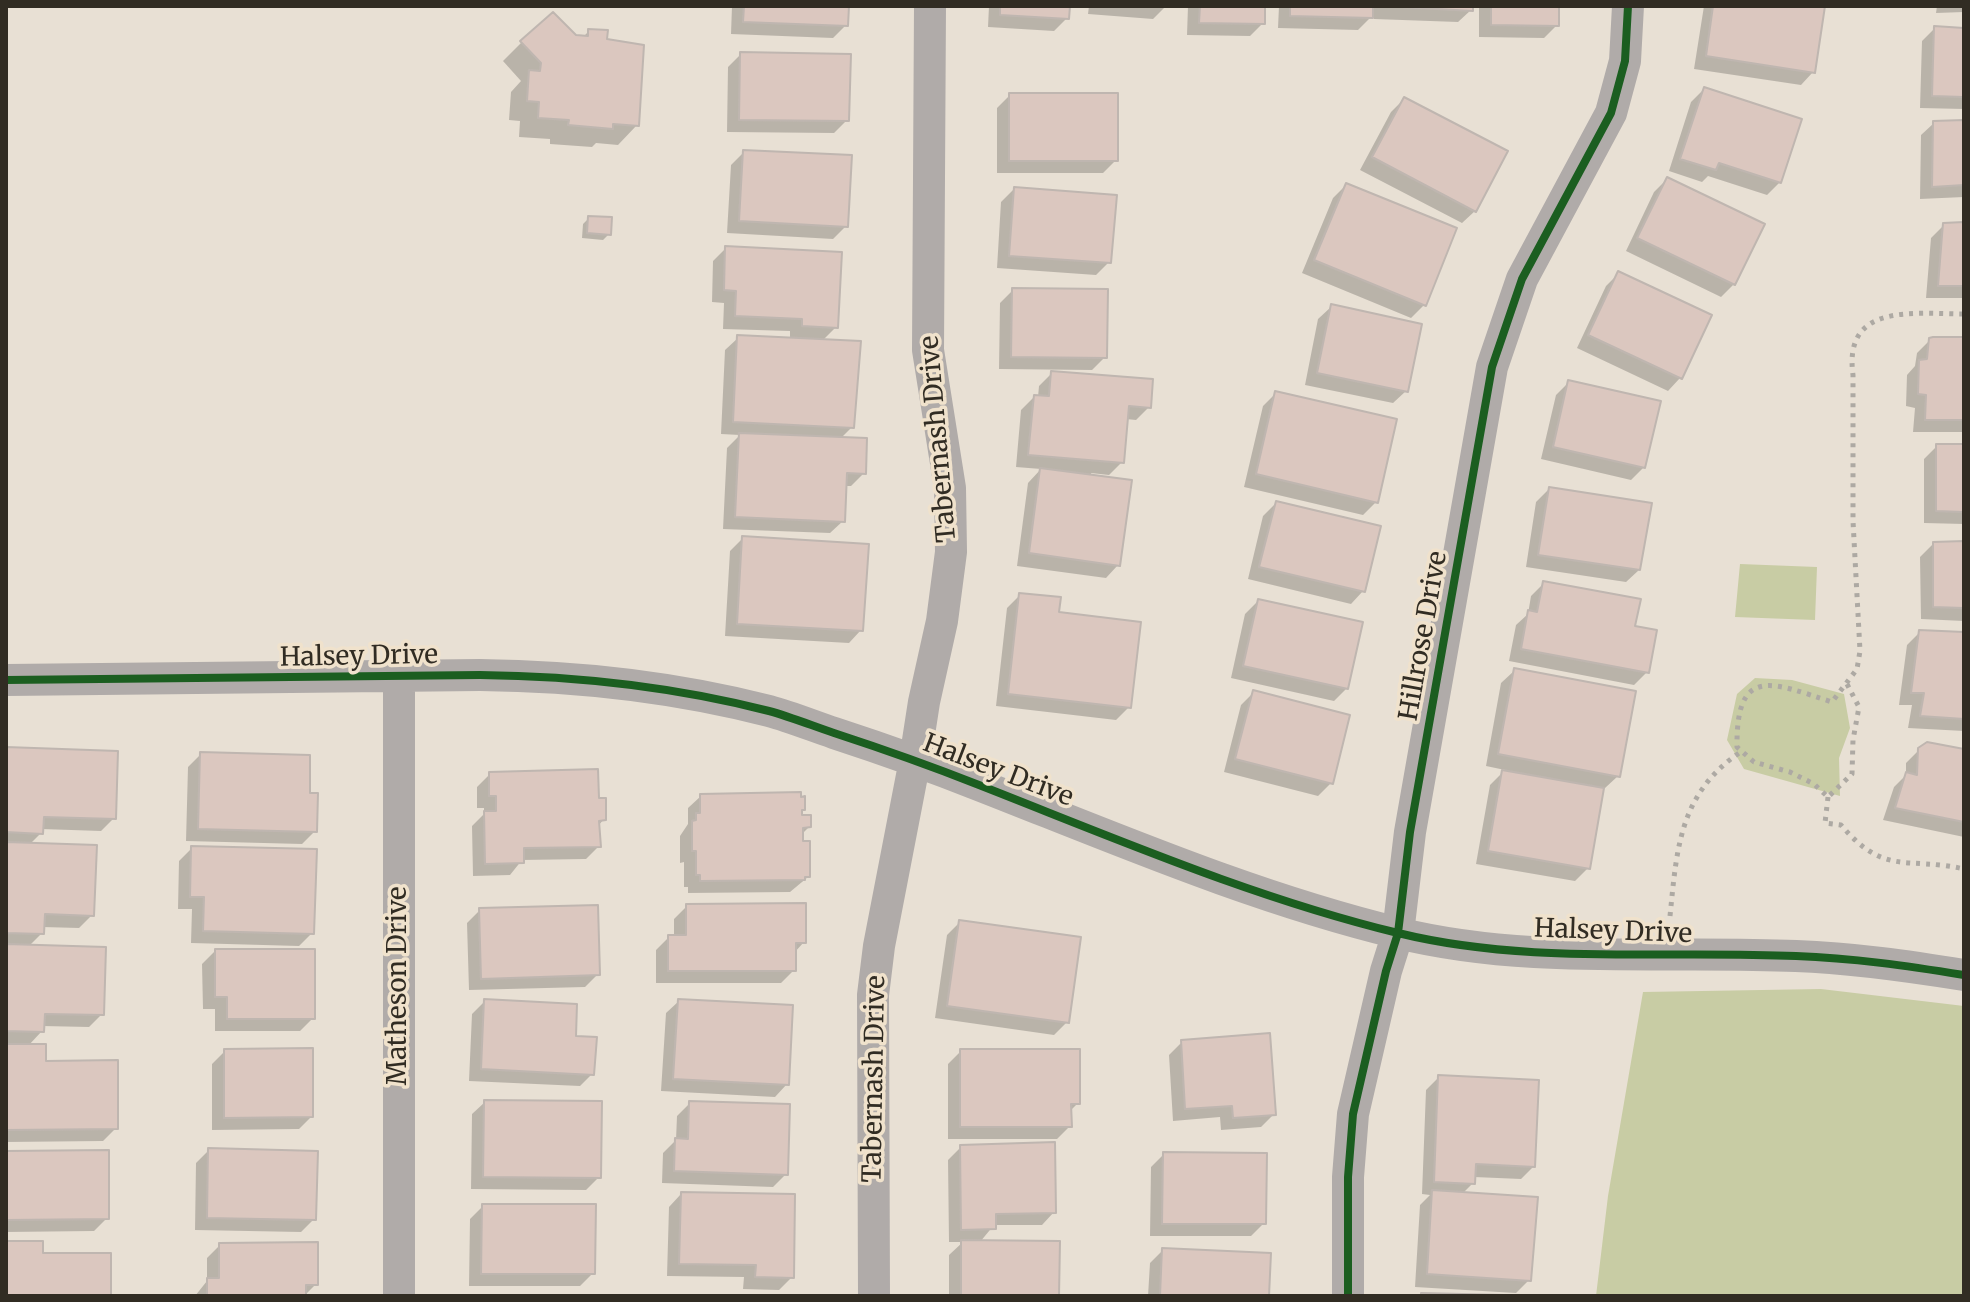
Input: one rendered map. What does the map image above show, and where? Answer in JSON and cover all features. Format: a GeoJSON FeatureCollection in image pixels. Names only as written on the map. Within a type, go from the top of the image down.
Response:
{"type":"FeatureCollection","features":[{"type":"Feature","properties":{"kind":"street","name":"Tabernash Drive"},"geometry":{"type":"LineString","coordinates":[[874,1296],[873,995],[879,946],[924,702],[942,621],[951,552],[950,488],[928,350],[930,6]]}},
{"type":"Feature","properties":{"kind":"street","name":"Hillrose Drive"},"geometry":{"type":"LineString","coordinates":[[1348,1296],[1348,1177],[1353,1114],[1386,971],[1398,933],[1410,832],[1492,367],[1522,279],[1611,113],[1625,61],[1628,6]]}},
{"type":"Feature","properties":{"kind":"street","name":"Matheson Drive"},"geometry":{"type":"LineString","coordinates":[[399,676],[399,1296]]}},
{"type":"Feature","properties":{"kind":"street","name":"Halsey Drive"},"geometry":{"type":"LineString","coordinates":[[6,680],[553,676],[628,684],[770,711],[915,760],[1206,874],[1292,903],[1398,933],[1484,947],[1575,953],[1795,956],[1857,960],[1964,975]]}},
{"type":"Feature","properties":{"kind":"path"},"geometry":{"type":"LineString","coordinates":[[1828,797],[1814,784],[1790,772],[1754,762],[1737,747],[1742,706],[1749,690],[1761,684],[1792,689],[1832,702],[1857,669],[1860,632],[1853,521],[1853,375],[1850,353],[1854,342],[1867,325],[1880,317],[1964,314]]}},
{"type":"Feature","properties":{"kind":"path"},"geometry":{"type":"LineString","coordinates":[[1847,684],[1859,707],[1853,740],[1852,774],[1828,797],[1825,823],[1841,825],[1857,843],[1884,860],[1964,869]]}},
{"type":"Feature","properties":{"kind":"path"},"geometry":{"type":"LineString","coordinates":[[1670,916],[1679,842],[1693,801],[1718,770],[1742,751]]}},
{"type":"Feature","properties":{"kind":"green space"},"geometry":{"type":"Polygon","coordinates":[[[1740,564],[1817,567],[1815,620],[1735,617],[1740,564]]]}},
{"type":"Feature","properties":{"kind":"green space"},"geometry":{"type":"Polygon","coordinates":[[[1755,678],[1792,680],[1844,694],[1850,728],[1839,758],[1840,796],[1744,769],[1727,740],[1737,694],[1755,678]]]}},
{"type":"Feature","properties":{"kind":"green space"},"geometry":{"type":"Polygon","coordinates":[[[1821,989],[1964,1006],[1964,1296],[1596,1296],[1608,1196],[1643,992],[1821,989]]]}},
{"type":"Feature","properties":{"kind":"building"},"geometry":{"type":"Polygon","coordinates":[[[744,6],[849,6],[848,26],[743,22],[744,6]]]}},
{"type":"Feature","properties":{"kind":"building"},"geometry":{"type":"Polygon","coordinates":[[[1000,6],[1070,6],[1069,19],[1000,15],[1000,6]]]}},
{"type":"Feature","properties":{"kind":"building"},"geometry":{"type":"Polygon","coordinates":[[[1200,6],[1265,6],[1265,24],[1199,23],[1200,6]]]}},
{"type":"Feature","properties":{"kind":"building"},"geometry":{"type":"Polygon","coordinates":[[[1290,6],[1373,6],[1373,18],[1290,16],[1290,6]]]}},
{"type":"Feature","properties":{"kind":"building"},"geometry":{"type":"Polygon","coordinates":[[[1386,6],[1473,6],[1473,11],[1386,6]]]}},
{"type":"Feature","properties":{"kind":"building"},"geometry":{"type":"Polygon","coordinates":[[[1491,6],[1559,6],[1559,26],[1491,25],[1491,6]]]}},
{"type":"Feature","properties":{"kind":"building"},"geometry":{"type":"Polygon","coordinates":[[[1713,6],[1825,6],[1815,73],[1706,56],[1713,6]]]}},
{"type":"Feature","properties":{"kind":"building"},"geometry":{"type":"Polygon","coordinates":[[[553,12],[576,35],[588,36],[588,29],[608,30],[607,39],[644,45],[639,126],[613,124],[613,129],[568,125],[569,120],[538,118],[539,102],[527,101],[529,70],[540,71],[541,63],[520,41],[553,12]]]}},
{"type":"Feature","properties":{"kind":"building"},"geometry":{"type":"Polygon","coordinates":[[[1934,26],[1964,28],[1964,97],[1932,96],[1934,26]]]}},
{"type":"Feature","properties":{"kind":"building"},"geometry":{"type":"Polygon","coordinates":[[[740,52],[851,54],[849,121],[739,120],[740,52]]]}},
{"type":"Feature","properties":{"kind":"building"},"geometry":{"type":"Polygon","coordinates":[[[1704,87],[1802,119],[1781,183],[1719,163],[1716,170],[1680,159],[1704,87]]]}},
{"type":"Feature","properties":{"kind":"building"},"geometry":{"type":"Polygon","coordinates":[[[1009,93],[1118,93],[1118,161],[1009,161],[1009,93]]]}},
{"type":"Feature","properties":{"kind":"building"},"geometry":{"type":"Polygon","coordinates":[[[1404,97],[1508,151],[1476,212],[1372,157],[1404,97]]]}},
{"type":"Feature","properties":{"kind":"building"},"geometry":{"type":"Polygon","coordinates":[[[1964,120],[1964,185],[1932,187],[1933,121],[1964,120]]]}},
{"type":"Feature","properties":{"kind":"building"},"geometry":{"type":"Polygon","coordinates":[[[743,150],[852,155],[848,227],[739,221],[743,150]]]}},
{"type":"Feature","properties":{"kind":"building"},"geometry":{"type":"Polygon","coordinates":[[[1667,177],[1765,224],[1735,285],[1637,238],[1667,177]]]}},
{"type":"Feature","properties":{"kind":"building"},"geometry":{"type":"Polygon","coordinates":[[[1346,183],[1457,228],[1426,306],[1314,260],[1346,183]]]}},
{"type":"Feature","properties":{"kind":"building"},"geometry":{"type":"Polygon","coordinates":[[[1014,187],[1117,195],[1111,263],[1009,256],[1014,187]]]}},
{"type":"Feature","properties":{"kind":"building"},"geometry":{"type":"Polygon","coordinates":[[[588,216],[612,217],[611,235],[587,233],[588,216]]]}},
{"type":"Feature","properties":{"kind":"building"},"geometry":{"type":"Polygon","coordinates":[[[1964,222],[1964,286],[1938,286],[1943,223],[1964,222]]]}},
{"type":"Feature","properties":{"kind":"building"},"geometry":{"type":"Polygon","coordinates":[[[725,246],[842,252],[838,328],[802,326],[802,319],[735,316],[736,291],[724,290],[725,246]]]}},
{"type":"Feature","properties":{"kind":"building"},"geometry":{"type":"Polygon","coordinates":[[[1618,271],[1712,315],[1682,379],[1588,335],[1618,271]]]}},
{"type":"Feature","properties":{"kind":"building"},"geometry":{"type":"Polygon","coordinates":[[[1012,288],[1108,289],[1107,358],[1011,357],[1012,288]]]}},
{"type":"Feature","properties":{"kind":"building"},"geometry":{"type":"Polygon","coordinates":[[[1331,304],[1422,324],[1408,392],[1317,373],[1331,304]]]}},
{"type":"Feature","properties":{"kind":"building"},"geometry":{"type":"Polygon","coordinates":[[[737,335],[861,341],[854,428],[733,422],[737,335]]]}},
{"type":"Feature","properties":{"kind":"building"},"geometry":{"type":"Polygon","coordinates":[[[1964,337],[1964,420],[1925,420],[1926,395],[1918,394],[1919,360],[1927,359],[1929,338],[1964,337]]]}},
{"type":"Feature","properties":{"kind":"building"},"geometry":{"type":"Polygon","coordinates":[[[1051,371],[1153,379],[1151,408],[1129,406],[1124,463],[1028,455],[1034,395],[1049,396],[1051,371]]]}},
{"type":"Feature","properties":{"kind":"building"},"geometry":{"type":"Polygon","coordinates":[[[1568,380],[1661,401],[1645,468],[1553,447],[1568,380]]]}},
{"type":"Feature","properties":{"kind":"building"},"geometry":{"type":"Polygon","coordinates":[[[1275,391],[1397,419],[1378,503],[1256,474],[1275,391]]]}},
{"type":"Feature","properties":{"kind":"building"},"geometry":{"type":"Polygon","coordinates":[[[739,433],[867,438],[866,474],[847,473],[845,522],[735,517],[739,433]]]}},
{"type":"Feature","properties":{"kind":"building"},"geometry":{"type":"Polygon","coordinates":[[[1936,444],[1964,444],[1964,512],[1936,511],[1936,444]]]}},
{"type":"Feature","properties":{"kind":"building"},"geometry":{"type":"Polygon","coordinates":[[[1040,468],[1132,480],[1120,566],[1029,553],[1040,468]]]}},
{"type":"Feature","properties":{"kind":"building"},"geometry":{"type":"Polygon","coordinates":[[[1549,487],[1652,503],[1640,570],[1538,555],[1549,487]]]}},
{"type":"Feature","properties":{"kind":"building"},"geometry":{"type":"Polygon","coordinates":[[[1276,501],[1381,526],[1365,592],[1259,567],[1276,501]]]}},
{"type":"Feature","properties":{"kind":"building"},"geometry":{"type":"Polygon","coordinates":[[[742,536],[869,544],[863,631],[737,624],[742,536]]]}},
{"type":"Feature","properties":{"kind":"building"},"geometry":{"type":"Polygon","coordinates":[[[1964,541],[1964,608],[1933,607],[1933,542],[1964,541]]]}},
{"type":"Feature","properties":{"kind":"building"},"geometry":{"type":"Polygon","coordinates":[[[1543,581],[1641,599],[1635,626],[1657,630],[1649,673],[1521,649],[1528,610],[1537,612],[1543,581]]]}},
{"type":"Feature","properties":{"kind":"building"},"geometry":{"type":"Polygon","coordinates":[[[1019,593],[1061,597],[1059,612],[1141,622],[1131,708],[1008,694],[1019,593]]]}},
{"type":"Feature","properties":{"kind":"building"},"geometry":{"type":"Polygon","coordinates":[[[1258,599],[1363,622],[1348,689],[1243,666],[1258,599]]]}},
{"type":"Feature","properties":{"kind":"building"},"geometry":{"type":"Polygon","coordinates":[[[1919,630],[1964,632],[1964,719],[1920,716],[1924,693],[1911,693],[1919,630]]]}},
{"type":"Feature","properties":{"kind":"building"},"geometry":{"type":"Polygon","coordinates":[[[1514,668],[1636,691],[1620,777],[1498,754],[1514,668]]]}},
{"type":"Feature","properties":{"kind":"building"},"geometry":{"type":"Polygon","coordinates":[[[1253,690],[1350,715],[1333,784],[1235,759],[1253,690]]]}},
{"type":"Feature","properties":{"kind":"building"},"geometry":{"type":"Polygon","coordinates":[[[1927,742],[1964,749],[1964,822],[1895,808],[1906,772],[1917,775],[1918,748],[1927,742]]]}},
{"type":"Feature","properties":{"kind":"building"},"geometry":{"type":"Polygon","coordinates":[[[6,747],[118,751],[116,819],[44,817],[43,834],[6,832],[6,747]]]}},
{"type":"Feature","properties":{"kind":"building"},"geometry":{"type":"Polygon","coordinates":[[[200,752],[310,755],[310,793],[318,793],[317,832],[198,829],[200,752]]]}},
{"type":"Feature","properties":{"kind":"building"},"geometry":{"type":"Polygon","coordinates":[[[598,769],[599,798],[606,798],[606,820],[599,821],[601,847],[524,848],[524,863],[485,864],[484,811],[496,811],[496,796],[489,796],[489,772],[598,769]]]}},
{"type":"Feature","properties":{"kind":"building"},"geometry":{"type":"Polygon","coordinates":[[[1502,770],[1604,788],[1590,869],[1488,851],[1502,770]]]}},
{"type":"Feature","properties":{"kind":"building"},"geometry":{"type":"Polygon","coordinates":[[[801,792],[801,797],[805,796],[802,815],[811,815],[811,827],[803,828],[803,841],[810,841],[810,877],[805,877],[805,880],[700,881],[700,875],[696,875],[696,851],[692,851],[692,821],[696,820],[696,813],[700,813],[700,794],[801,792]]]}},
{"type":"Feature","properties":{"kind":"building"},"geometry":{"type":"Polygon","coordinates":[[[6,842],[97,845],[94,916],[45,914],[44,934],[6,933],[6,842]]]}},
{"type":"Feature","properties":{"kind":"building"},"geometry":{"type":"Polygon","coordinates":[[[191,846],[317,849],[314,934],[203,931],[204,897],[190,897],[191,846]]]}},
{"type":"Feature","properties":{"kind":"building"},"geometry":{"type":"Polygon","coordinates":[[[806,903],[806,943],[796,943],[796,971],[668,971],[668,935],[686,935],[686,904],[806,903]]]}},
{"type":"Feature","properties":{"kind":"building"},"geometry":{"type":"Polygon","coordinates":[[[598,905],[600,975],[481,979],[479,908],[598,905]]]}},
{"type":"Feature","properties":{"kind":"building"},"geometry":{"type":"Polygon","coordinates":[[[959,920],[1081,937],[1069,1023],[947,1006],[959,920]]]}},
{"type":"Feature","properties":{"kind":"building"},"geometry":{"type":"Polygon","coordinates":[[[6,944],[106,947],[104,1015],[45,1014],[44,1032],[6,1031],[6,944]]]}},
{"type":"Feature","properties":{"kind":"building"},"geometry":{"type":"Polygon","coordinates":[[[215,949],[315,949],[315,1019],[227,1019],[227,997],[215,997],[215,949]]]}},
{"type":"Feature","properties":{"kind":"building"},"geometry":{"type":"Polygon","coordinates":[[[484,999],[577,1004],[576,1036],[597,1037],[594,1075],[481,1069],[484,999]]]}},
{"type":"Feature","properties":{"kind":"building"},"geometry":{"type":"Polygon","coordinates":[[[678,999],[793,1005],[789,1085],[673,1079],[678,999]]]}},
{"type":"Feature","properties":{"kind":"building"},"geometry":{"type":"Polygon","coordinates":[[[1270,1033],[1276,1115],[1233,1118],[1232,1106],[1185,1109],[1181,1040],[1270,1033]]]}},
{"type":"Feature","properties":{"kind":"building"},"geometry":{"type":"Polygon","coordinates":[[[6,1044],[46,1044],[46,1061],[118,1060],[118,1129],[6,1130],[6,1044]]]}},
{"type":"Feature","properties":{"kind":"building"},"geometry":{"type":"Polygon","coordinates":[[[313,1048],[313,1117],[224,1118],[224,1049],[313,1048]]]}},
{"type":"Feature","properties":{"kind":"building"},"geometry":{"type":"Polygon","coordinates":[[[960,1049],[1080,1049],[1080,1104],[1071,1104],[1072,1127],[960,1127],[960,1049]]]}},
{"type":"Feature","properties":{"kind":"building"},"geometry":{"type":"Polygon","coordinates":[[[1438,1075],[1539,1080],[1535,1167],[1476,1164],[1475,1184],[1434,1182],[1438,1075]]]}},
{"type":"Feature","properties":{"kind":"building"},"geometry":{"type":"Polygon","coordinates":[[[484,1100],[602,1101],[601,1178],[483,1177],[484,1100]]]}},
{"type":"Feature","properties":{"kind":"building"},"geometry":{"type":"Polygon","coordinates":[[[689,1101],[790,1104],[788,1175],[674,1171],[675,1138],[688,1139],[689,1101]]]}},
{"type":"Feature","properties":{"kind":"building"},"geometry":{"type":"Polygon","coordinates":[[[1055,1142],[1056,1213],[996,1214],[996,1229],[961,1230],[960,1145],[1055,1142]]]}},
{"type":"Feature","properties":{"kind":"building"},"geometry":{"type":"Polygon","coordinates":[[[208,1148],[318,1151],[316,1220],[207,1218],[208,1148]]]}},
{"type":"Feature","properties":{"kind":"building"},"geometry":{"type":"Polygon","coordinates":[[[109,1150],[109,1219],[6,1220],[6,1151],[109,1150]]]}},
{"type":"Feature","properties":{"kind":"building"},"geometry":{"type":"Polygon","coordinates":[[[1163,1152],[1267,1153],[1266,1224],[1162,1224],[1163,1152]]]}},
{"type":"Feature","properties":{"kind":"building"},"geometry":{"type":"Polygon","coordinates":[[[1432,1190],[1538,1197],[1531,1281],[1427,1274],[1432,1190]]]}},
{"type":"Feature","properties":{"kind":"building"},"geometry":{"type":"Polygon","coordinates":[[[681,1192],[795,1194],[794,1278],[755,1277],[756,1265],[679,1264],[681,1192]]]}},
{"type":"Feature","properties":{"kind":"building"},"geometry":{"type":"Polygon","coordinates":[[[482,1204],[596,1204],[595,1274],[481,1274],[482,1204]]]}},
{"type":"Feature","properties":{"kind":"building"},"geometry":{"type":"Polygon","coordinates":[[[961,1240],[1060,1241],[1059,1296],[961,1296],[961,1240]]]}},
{"type":"Feature","properties":{"kind":"building"},"geometry":{"type":"Polygon","coordinates":[[[6,1241],[43,1241],[43,1253],[111,1253],[111,1296],[6,1296],[6,1241]]]}},
{"type":"Feature","properties":{"kind":"building"},"geometry":{"type":"Polygon","coordinates":[[[318,1242],[318,1285],[306,1285],[306,1296],[207,1296],[207,1278],[219,1278],[219,1243],[318,1242]]]}},
{"type":"Feature","properties":{"kind":"building"},"geometry":{"type":"Polygon","coordinates":[[[1162,1248],[1271,1253],[1269,1296],[1160,1296],[1162,1248]]]}},
{"type":"Feature","properties":{"kind":"building"},"geometry":{"type":"Polygon","coordinates":[[[1421,1293],[1545,1296],[1421,1296],[1421,1293]]]}},
{"type":"Feature","properties":{"kind":"cycle path"},"geometry":{"type":"LineString","coordinates":[[1348,1296],[1348,1177],[1353,1114],[1386,971],[1398,933],[1410,832],[1492,367],[1522,279],[1611,113],[1625,61],[1628,6]]}},
{"type":"Feature","properties":{"kind":"cycle path"},"geometry":{"type":"LineString","coordinates":[[6,680],[480,675],[553,678],[662,689],[785,716],[943,771],[1239,885],[1398,933],[1447,943],[1546,953],[1817,957],[1964,975]]}}]}
